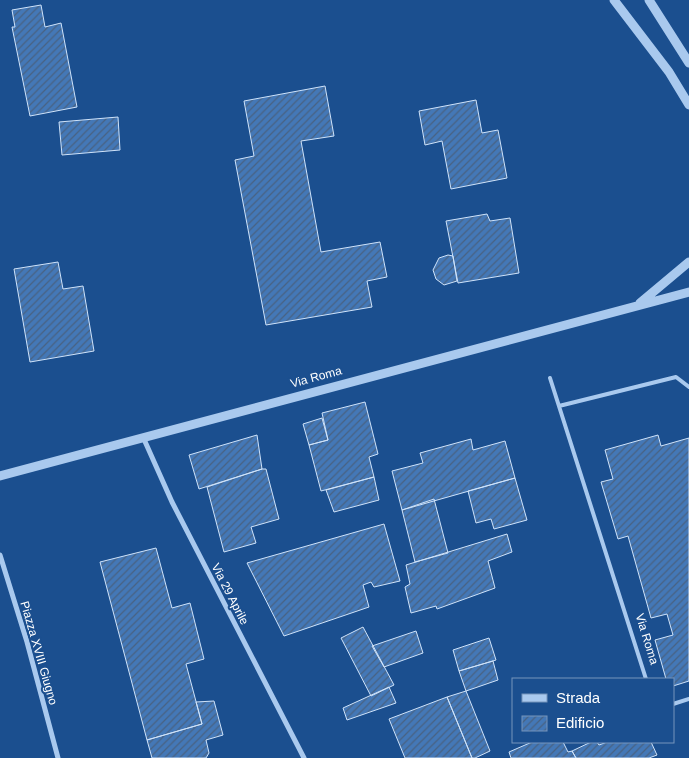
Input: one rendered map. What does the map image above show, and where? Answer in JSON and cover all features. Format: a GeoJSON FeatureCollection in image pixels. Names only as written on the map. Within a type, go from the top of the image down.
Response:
{"type":"FeatureCollection","features":[{"type":"Feature","properties":{"kind":"street"},"geometry":{"type":"LineString","coordinates":[[614,0],[669,72],[689,105]]}},
{"type":"Feature","properties":{"kind":"street"},"geometry":{"type":"LineString","coordinates":[[649,0],[689,63]]}},
{"type":"Feature","properties":{"kind":"street","name":"Via Roma"},"geometry":{"type":"LineString","coordinates":[[638,304],[689,262]]}},
{"type":"Feature","properties":{"kind":"street","name":"Via Roma"},"geometry":{"type":"LineString","coordinates":[[0,476],[143,436],[689,292]]}},
{"type":"Feature","properties":{"kind":"street","name":"Via 29 Aprile"},"geometry":{"type":"LineString","coordinates":[[143,436],[172,502],[304,758]]}},
{"type":"Feature","properties":{"kind":"street","name":"Piazza XVIII Giugno"},"geometry":{"type":"LineString","coordinates":[[0,555],[27,642],[58,758]]}},
{"type":"Feature","properties":{"kind":"lane"},"geometry":{"type":"LineString","coordinates":[[559,406],[676,377],[689,388]]}},
{"type":"Feature","properties":{"kind":"lane","name":"Via Roma"},"geometry":{"type":"LineString","coordinates":[[550,378],[646,678]]}},
{"type":"Feature","properties":{"kind":"lane"},"geometry":{"type":"LineString","coordinates":[[674,704],[689,699]]}},
{"type":"Feature","properties":{"kind":"building"},"geometry":{"type":"Polygon","coordinates":[[[41,5],[45,27],[61,23],[77,107],[30,116],[12,27],[15,27],[12,10],[41,5]]]}},
{"type":"Feature","properties":{"kind":"building"},"geometry":{"type":"Polygon","coordinates":[[[325,86],[334,136],[301,141],[321,252],[380,242],[387,277],[367,281],[372,307],[266,325],[235,160],[254,156],[244,101],[325,86]]]}},
{"type":"Feature","properties":{"kind":"building"},"geometry":{"type":"Polygon","coordinates":[[[476,100],[482,133],[498,130],[507,178],[451,189],[442,141],[425,145],[419,111],[476,100]]]}},
{"type":"Feature","properties":{"kind":"building"},"geometry":{"type":"Polygon","coordinates":[[[118,117],[120,150],[62,155],[59,122],[118,117]]]}},
{"type":"Feature","properties":{"kind":"building"},"geometry":{"type":"Polygon","coordinates":[[[487,214],[490,221],[510,218],[519,273],[458,283],[446,221],[487,214]]]}},
{"type":"Feature","properties":{"kind":"building"},"geometry":{"type":"Polygon","coordinates":[[[448,255],[453,256],[457,281],[444,285],[436,279],[433,270],[439,258],[448,255]]]}},
{"type":"Feature","properties":{"kind":"building"},"geometry":{"type":"Polygon","coordinates":[[[58,262],[63,289],[83,286],[94,351],[30,362],[14,269],[58,262]]]}},
{"type":"Feature","properties":{"kind":"building"},"geometry":{"type":"Polygon","coordinates":[[[365,402],[378,454],[369,457],[374,477],[321,491],[309,445],[328,440],[322,413],[365,402]]]}},
{"type":"Feature","properties":{"kind":"building"},"geometry":{"type":"Polygon","coordinates":[[[322,418],[328,440],[309,445],[303,424],[322,418]]]}},
{"type":"Feature","properties":{"kind":"building"},"geometry":{"type":"Polygon","coordinates":[[[257,435],[262,469],[199,489],[189,455],[257,435]]]}},
{"type":"Feature","properties":{"kind":"building"},"geometry":{"type":"Polygon","coordinates":[[[658,435],[661,446],[689,438],[689,681],[674,686],[674,678],[666,678],[655,640],[673,635],[667,614],[651,618],[628,536],[618,539],[601,482],[613,479],[605,450],[658,435]]]}},
{"type":"Feature","properties":{"kind":"building"},"geometry":{"type":"Polygon","coordinates":[[[471,439],[473,450],[505,441],[515,478],[402,510],[392,471],[423,463],[420,453],[471,439]]]}},
{"type":"Feature","properties":{"kind":"building"},"geometry":{"type":"Polygon","coordinates":[[[266,469],[279,519],[251,527],[256,543],[224,552],[207,487],[266,469]]]}},
{"type":"Feature","properties":{"kind":"building"},"geometry":{"type":"Polygon","coordinates":[[[374,477],[379,500],[334,512],[326,490],[374,477]]]}},
{"type":"Feature","properties":{"kind":"building"},"geometry":{"type":"Polygon","coordinates":[[[515,478],[527,520],[494,529],[491,519],[476,523],[468,491],[515,478]]]}},
{"type":"Feature","properties":{"kind":"building"},"geometry":{"type":"Polygon","coordinates":[[[434,499],[448,553],[415,562],[402,510],[434,499]]]}},
{"type":"Feature","properties":{"kind":"building"},"geometry":{"type":"Polygon","coordinates":[[[384,524],[400,581],[374,587],[371,582],[363,585],[369,607],[284,636],[247,563],[384,524]]]}},
{"type":"Feature","properties":{"kind":"building"},"geometry":{"type":"Polygon","coordinates":[[[507,534],[512,552],[488,561],[495,588],[437,609],[436,606],[411,613],[405,587],[410,584],[406,565],[507,534]]]}},
{"type":"Feature","properties":{"kind":"building"},"geometry":{"type":"Polygon","coordinates":[[[156,548],[172,608],[190,603],[204,659],[186,664],[202,724],[147,740],[100,562],[156,548]]]}},
{"type":"Feature","properties":{"kind":"building"},"geometry":{"type":"Polygon","coordinates":[[[363,627],[394,685],[371,696],[341,638],[363,627]]]}},
{"type":"Feature","properties":{"kind":"building"},"geometry":{"type":"Polygon","coordinates":[[[416,631],[423,653],[384,667],[372,646],[416,631]]]}},
{"type":"Feature","properties":{"kind":"building"},"geometry":{"type":"Polygon","coordinates":[[[489,638],[496,660],[459,671],[453,650],[489,638]]]}},
{"type":"Feature","properties":{"kind":"building"},"geometry":{"type":"Polygon","coordinates":[[[493,661],[498,680],[466,691],[459,671],[493,661]]]}},
{"type":"Feature","properties":{"kind":"building"},"geometry":{"type":"Polygon","coordinates":[[[389,687],[396,703],[347,720],[343,708],[389,687]]]}},
{"type":"Feature","properties":{"kind":"building"},"geometry":{"type":"Polygon","coordinates":[[[466,691],[490,751],[475,758],[472,758],[447,697],[466,691]]]}},
{"type":"Feature","properties":{"kind":"building"},"geometry":{"type":"Polygon","coordinates":[[[447,697],[472,758],[405,758],[389,719],[447,697]]]}},
{"type":"Feature","properties":{"kind":"building"},"geometry":{"type":"Polygon","coordinates":[[[214,701],[223,735],[206,740],[209,753],[206,758],[152,758],[147,740],[202,724],[196,702],[214,701]]]}},
{"type":"Feature","properties":{"kind":"building"},"geometry":{"type":"Polygon","coordinates":[[[530,743],[564,743],[568,752],[572,751],[576,758],[511,758],[509,752],[530,743]]]}},
{"type":"Feature","properties":{"kind":"building"},"geometry":{"type":"Polygon","coordinates":[[[589,743],[598,743],[599,745],[604,743],[651,743],[657,755],[649,758],[576,758],[572,751],[589,743]]]}}]}
